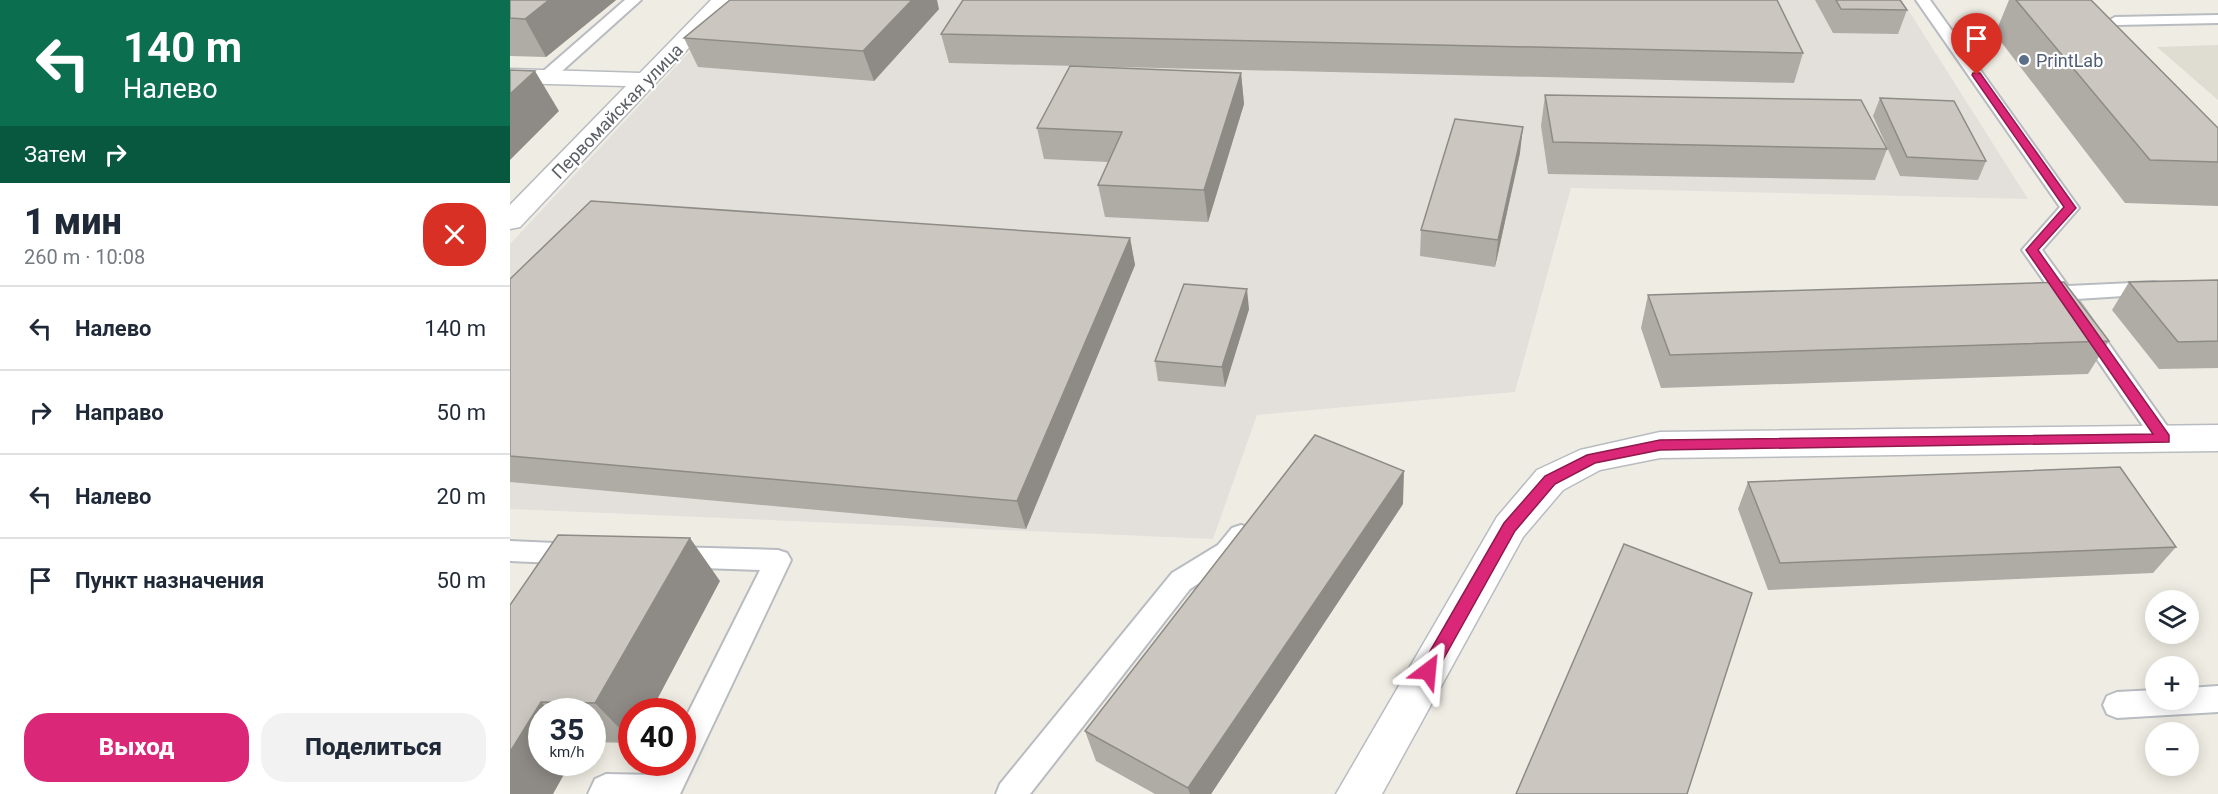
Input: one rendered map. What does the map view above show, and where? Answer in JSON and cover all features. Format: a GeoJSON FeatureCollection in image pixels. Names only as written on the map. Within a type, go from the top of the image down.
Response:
{"type":"FeatureCollection","features":[{"type":"Feature","properties":{"kind":"street","name":"Первомайская улица"},"geometry":{"type":"LineString","coordinates":[[510,221],[723,0]]}},
{"type":"Feature","properties":{"kind":"street"},"geometry":{"type":"LineString","coordinates":[[510,76],[648,80]]}},
{"type":"Feature","properties":{"kind":"street"},"geometry":{"type":"LineString","coordinates":[[1358,794],[1510,527],[1550,480],[1592,459],[1660,445],[2218,438]]}},
{"type":"Feature","properties":{"kind":"lane"},"geometry":{"type":"LineString","coordinates":[[546,77],[634,0]]}},
{"type":"Feature","properties":{"kind":"lane"},"geometry":{"type":"LineString","coordinates":[[1923,0],[2070,208],[2032,250],[2164,439]]}},
{"type":"Feature","properties":{"kind":"lane"},"geometry":{"type":"LineString","coordinates":[[2115,21],[2218,19]]}},
{"type":"Feature","properties":{"kind":"lane"},"geometry":{"type":"LineString","coordinates":[[2030,286],[2060,293],[2173,287]]}},
{"type":"Feature","properties":{"kind":"lane"},"geometry":{"type":"LineString","coordinates":[[1011,794],[1181,581],[1227,552],[1255,519]]}},
{"type":"Feature","properties":{"kind":"lane"},"geometry":{"type":"LineString","coordinates":[[510,551],[603,555]]}},
{"type":"Feature","properties":{"kind":"lane"},"geometry":{"type":"LineString","coordinates":[[650,556],[778,560],[696,728]]}},
{"type":"Feature","properties":{"kind":"lane"},"geometry":{"type":"LineString","coordinates":[[2116,705],[2218,699]]}},
{"type":"Feature","properties":{"kind":"lane"},"geometry":{"type":"LineString","coordinates":[[603,794],[606,789],[666,790],[673,776]]}},
{"type":"Feature","properties":{"kind":"shaded area"},"geometry":{"type":"Polygon","coordinates":[[[738,0],[1902,0],[2028,199],[1571,188],[1515,392],[1257,415],[1213,539],[510,509],[510,244],[738,0]]]}},
{"type":"Feature","properties":{"kind":"shaded area"},"geometry":{"type":"Polygon","coordinates":[[[2218,45],[2218,100],[2157,47],[2218,45]]]}},
{"type":"Feature","properties":{"kind":"building"},"geometry":{"type":"Polygon","coordinates":[[[510,0],[549,0],[525,19],[510,18],[510,0]]]}},
{"type":"Feature","properties":{"kind":"building"},"geometry":{"type":"Polygon","coordinates":[[[730,0],[912,0],[863,51],[684,38],[730,0]]]}},
{"type":"Feature","properties":{"kind":"building"},"geometry":{"type":"Polygon","coordinates":[[[963,0],[1777,0],[1803,53],[941,34],[963,0]]]}},
{"type":"Feature","properties":{"kind":"building"},"geometry":{"type":"Polygon","coordinates":[[[1836,0],[1900,0],[1907,10],[1841,9],[1836,0]]]}},
{"type":"Feature","properties":{"kind":"building"},"geometry":{"type":"Polygon","coordinates":[[[2016,0],[2091,0],[2218,128],[2218,162],[2150,160],[2016,0]]]}},
{"type":"Feature","properties":{"kind":"building"},"geometry":{"type":"Polygon","coordinates":[[[1070,66],[1241,73],[1204,190],[1098,185],[1122,132],[1037,128],[1070,66]]]}},
{"type":"Feature","properties":{"kind":"building"},"geometry":{"type":"Polygon","coordinates":[[[510,70],[535,71],[510,94],[510,70]]]}},
{"type":"Feature","properties":{"kind":"building"},"geometry":{"type":"Polygon","coordinates":[[[1545,95],[1861,100],[1887,149],[1553,142],[1545,95]]]}},
{"type":"Feature","properties":{"kind":"building"},"geometry":{"type":"Polygon","coordinates":[[[1880,98],[1954,101],[1986,161],[1907,157],[1880,98]]]}},
{"type":"Feature","properties":{"kind":"building"},"geometry":{"type":"Polygon","coordinates":[[[1455,119],[1523,127],[1498,240],[1421,230],[1455,119]]]}},
{"type":"Feature","properties":{"kind":"building"},"geometry":{"type":"Polygon","coordinates":[[[591,201],[1130,238],[1017,501],[510,456],[510,279],[591,201]]]}},
{"type":"Feature","properties":{"kind":"building"},"geometry":{"type":"Polygon","coordinates":[[[2218,280],[2218,341],[2178,342],[2129,282],[2218,280]]]}},
{"type":"Feature","properties":{"kind":"building"},"geometry":{"type":"Polygon","coordinates":[[[2064,282],[2109,341],[1670,355],[1648,295],[2064,282]]]}},
{"type":"Feature","properties":{"kind":"building"},"geometry":{"type":"Polygon","coordinates":[[[1184,284],[1247,289],[1222,367],[1155,361],[1184,284]]]}},
{"type":"Feature","properties":{"kind":"building"},"geometry":{"type":"Polygon","coordinates":[[[1315,435],[1404,471],[1188,788],[1085,731],[1315,435]]]}},
{"type":"Feature","properties":{"kind":"building"},"geometry":{"type":"Polygon","coordinates":[[[2120,467],[2176,547],[1780,563],[1748,482],[2120,467]]]}},
{"type":"Feature","properties":{"kind":"building"},"geometry":{"type":"Polygon","coordinates":[[[558,535],[690,538],[598,698],[528,698],[528,723],[510,752],[510,605],[558,535]]]}},
{"type":"Feature","properties":{"kind":"building"},"geometry":{"type":"Polygon","coordinates":[[[1624,544],[1752,593],[1687,794],[1516,794],[1624,544]]]}},
{"type":"Feature","properties":{"kind":"place","name":"PrintLab"},"geometry":{"type":"Point","coordinates":[2024,60]}},
{"type":"Feature","properties":{"kind":"route"},"geometry":{"type":"LineString","coordinates":[[1428,671],[1510,527],[1550,480],[1592,459],[1660,445],[2164,439],[2032,250],[2070,208],[1977,75]]}}]}
